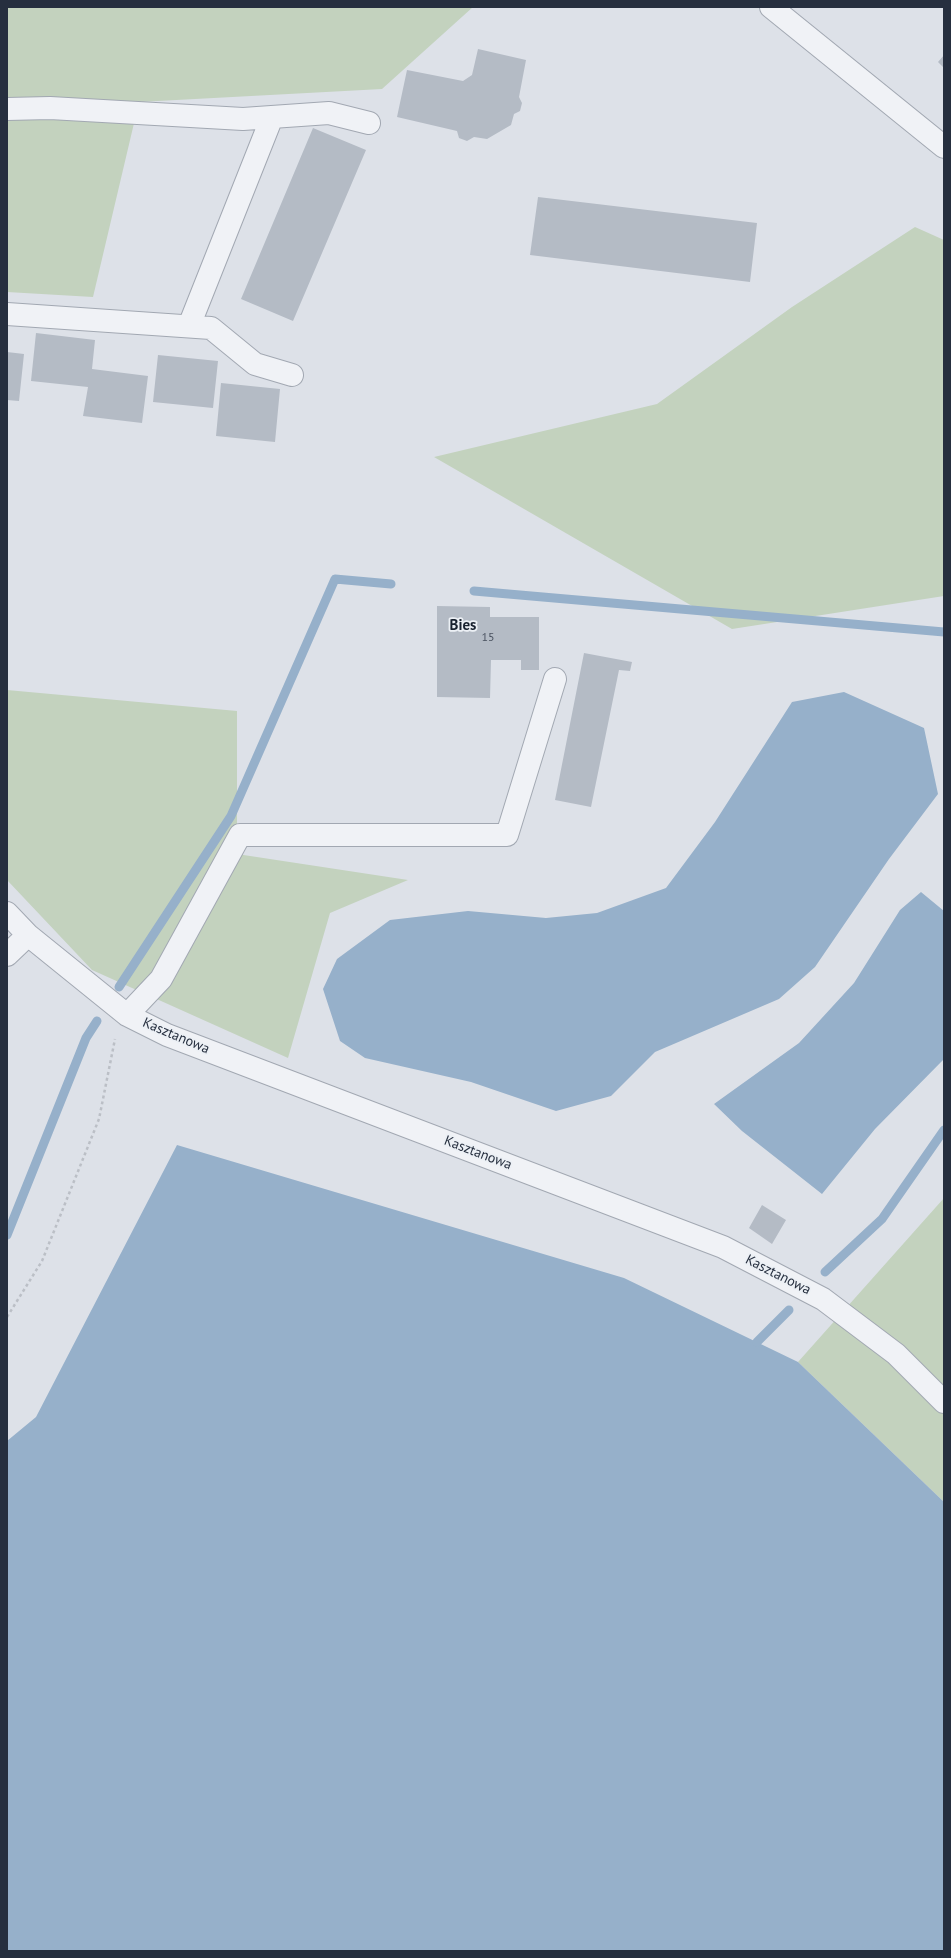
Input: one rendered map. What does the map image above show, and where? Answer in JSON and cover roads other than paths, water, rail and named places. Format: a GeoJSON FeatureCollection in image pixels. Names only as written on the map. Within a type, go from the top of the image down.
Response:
{"type":"FeatureCollection","features":[{"type":"Feature","properties":{"kind":"street"},"geometry":{"type":"LineString","coordinates":[[771,7],[944,147]]}},
{"type":"Feature","properties":{"kind":"street"},"geometry":{"type":"LineString","coordinates":[[7,109],[50,108],[243,119],[329,113],[369,124]]}},
{"type":"Feature","properties":{"kind":"street"},"geometry":{"type":"LineString","coordinates":[[189,326],[272,117]]}},
{"type":"Feature","properties":{"kind":"street"},"geometry":{"type":"LineString","coordinates":[[7,314],[211,328],[255,364],[292,375]]}},
{"type":"Feature","properties":{"kind":"street"},"geometry":{"type":"LineString","coordinates":[[127,1015],[161,979],[240,835],[507,835],[555,679]]}},
{"type":"Feature","properties":{"kind":"street","name":"Kasztanowa"},"geometry":{"type":"LineString","coordinates":[[7,913],[28,935],[127,1015],[167,1035],[723,1247],[823,1299],[896,1354],[944,1402]]}},
{"type":"Feature","properties":{"kind":"street"},"geometry":{"type":"LineString","coordinates":[[7,955],[28,935]]}},
{"type":"Feature","properties":{"kind":"water"},"geometry":{"type":"Polygon","coordinates":[[[844,692],[924,728],[938,794],[889,859],[815,967],[779,999],[655,1052],[611,1096],[556,1111],[471,1082],[365,1058],[340,1041],[323,989],[337,959],[390,920],[468,911],[546,918],[597,913],[666,888],[715,822],[792,702],[844,692]]]}},
{"type":"Feature","properties":{"kind":"water"},"geometry":{"type":"Polygon","coordinates":[[[921,892],[944,911],[944,1059],[875,1129],[822,1194],[742,1131],[714,1104],[799,1043],[854,983],[900,910],[921,892]]]}},
{"type":"Feature","properties":{"kind":"water"},"geometry":{"type":"Polygon","coordinates":[[[177,1145],[624,1278],[798,1362],[944,1502],[944,1951],[7,1951],[7,1441],[36,1417],[177,1145]]]}},
{"type":"Feature","properties":{"kind":"waterway"},"geometry":{"type":"LineString","coordinates":[[119,987],[231,816],[335,579],[391,584]]}},
{"type":"Feature","properties":{"kind":"waterway"},"geometry":{"type":"LineString","coordinates":[[474,591],[944,632]]}},
{"type":"Feature","properties":{"kind":"waterway"},"geometry":{"type":"LineString","coordinates":[[7,1235],[86,1038],[97,1021]]}},
{"type":"Feature","properties":{"kind":"waterway"},"geometry":{"type":"LineString","coordinates":[[825,1272],[882,1219],[944,1130]]}},
{"type":"Feature","properties":{"kind":"waterway"},"geometry":{"type":"LineString","coordinates":[[757,1342],[789,1310]]}},
{"type":"Feature","properties":{"kind":"district","name":"Bies"},"geometry":{"type":"Point","coordinates":[463,626]}}]}
